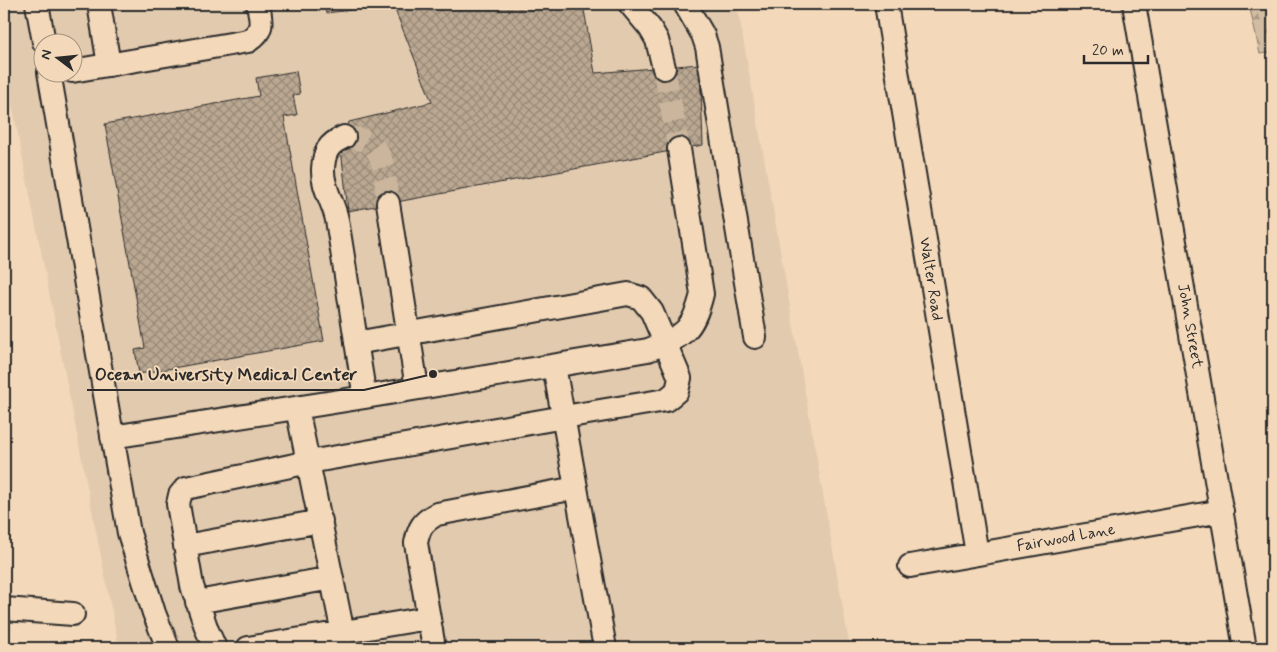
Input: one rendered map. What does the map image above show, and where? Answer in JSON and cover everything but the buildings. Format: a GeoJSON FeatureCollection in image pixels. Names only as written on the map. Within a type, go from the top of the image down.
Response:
{"type":"FeatureCollection","features":[{"type":"Feature","properties":{"kind":"street"},"geometry":{"type":"LineString","coordinates":[[37,4],[42,32]]}},
{"type":"Feature","properties":{"kind":"street"},"geometry":{"type":"LineString","coordinates":[[99,4],[109,65]]}},
{"type":"Feature","properties":{"kind":"street"},"geometry":{"type":"LineString","coordinates":[[82,69],[248,41],[256,36],[262,26],[258,4]]}},
{"type":"Feature","properties":{"kind":"street"},"geometry":{"type":"LineString","coordinates":[[630,4],[650,28],[657,40],[664,68]]}},
{"type":"Feature","properties":{"kind":"street"},"geometry":{"type":"LineString","coordinates":[[685,4],[703,35],[707,48],[755,337]]}},
{"type":"Feature","properties":{"kind":"street","name":"Walter Road"},"geometry":{"type":"LineString","coordinates":[[886,4],[978,554]]}},
{"type":"Feature","properties":{"kind":"street","name":"John Street"},"geometry":{"type":"LineString","coordinates":[[1134,4],[1245,648]]}},
{"type":"Feature","properties":{"kind":"street"},"geometry":{"type":"LineString","coordinates":[[55,82],[129,533],[154,613],[168,648]]}},
{"type":"Feature","properties":{"kind":"street"},"geometry":{"type":"LineString","coordinates":[[344,137],[332,142],[326,152],[323,170],[325,185],[336,217],[365,397]]}},
{"type":"Feature","properties":{"kind":"street"},"geometry":{"type":"LineString","coordinates":[[112,437],[648,350],[680,336],[689,327],[697,314],[702,294],[679,149]]}},
{"type":"Feature","properties":{"kind":"street"},"geometry":{"type":"LineString","coordinates":[[388,203],[407,334],[417,388]]}},
{"type":"Feature","properties":{"kind":"street"},"geometry":{"type":"LineString","coordinates":[[215,648],[192,586],[178,504],[180,495],[186,488],[309,462],[666,400],[677,391],[680,378],[652,312],[641,298],[628,294],[356,342]]}},
{"type":"Feature","properties":{"kind":"street"},"geometry":{"type":"LineString","coordinates":[[554,366],[605,648]]}},
{"type":"Feature","properties":{"kind":"street"},"geometry":{"type":"LineString","coordinates":[[297,408],[344,640]]}},
{"type":"Feature","properties":{"kind":"street"},"geometry":{"type":"LineString","coordinates":[[434,648],[416,543],[418,532],[426,520],[436,514],[576,488]]}},
{"type":"Feature","properties":{"kind":"street","name":"Fairwood Lane"},"geometry":{"type":"LineString","coordinates":[[910,566],[1222,511]]}},
{"type":"Feature","properties":{"kind":"street"},"geometry":{"type":"LineString","coordinates":[[185,546],[321,521]]}},
{"type":"Feature","properties":{"kind":"street"},"geometry":{"type":"LineString","coordinates":[[197,602],[332,578]]}},
{"type":"Feature","properties":{"kind":"street"},"geometry":{"type":"LineString","coordinates":[[4,609],[73,614]]}},
{"type":"Feature","properties":{"kind":"street"},"geometry":{"type":"LineString","coordinates":[[248,648],[344,640],[428,618]]}},
{"type":"Feature","properties":{"kind":"shaded area"},"geometry":{"type":"Polygon","coordinates":[[[4,4],[737,4],[850,648],[119,648],[11,99],[4,46],[4,4]]]}},
{"type":"Feature","properties":{"kind":"green space"},"geometry":{"type":"Polygon","coordinates":[[[1249,4],[1273,4],[1273,52],[1260,54],[1249,4]]]}},
{"type":"Feature","properties":{"kind":"tunnel"},"geometry":{"type":"LineString","coordinates":[[664,68],[679,149]]}},
{"type":"Feature","properties":{"kind":"tunnel"},"geometry":{"type":"LineString","coordinates":[[344,137],[369,143],[376,150],[381,158],[388,203]]}},
{"type":"Feature","properties":{"kind":"place","name":"Ocean University Medical Center"},"geometry":{"type":"Point","coordinates":[433,374]}}]}
